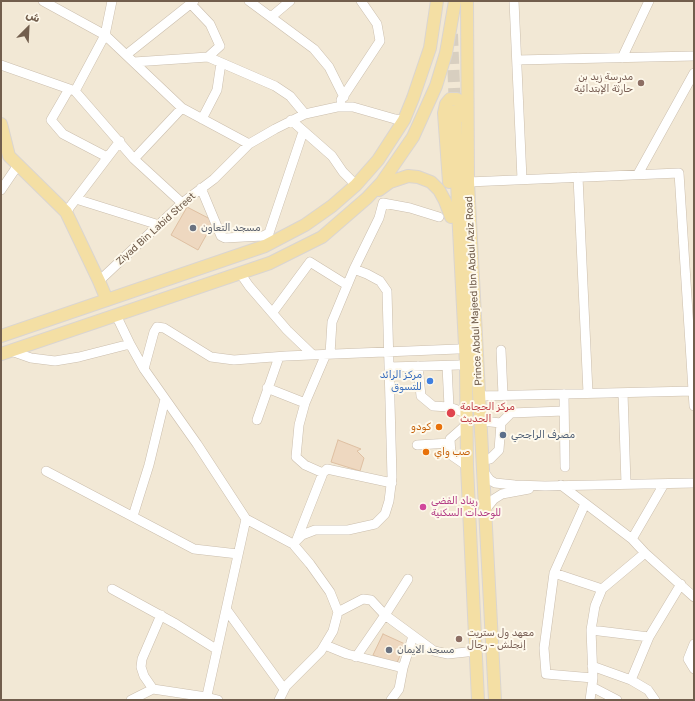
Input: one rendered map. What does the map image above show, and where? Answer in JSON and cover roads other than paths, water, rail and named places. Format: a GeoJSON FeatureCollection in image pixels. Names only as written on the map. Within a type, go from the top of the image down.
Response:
{"type":"FeatureCollection","features":[{"type":"Feature","properties":{"kind":"main road"},"geometry":{"type":"LineString","coordinates":[[1,336],[265,246],[305,225],[332,206],[356,186],[378,160],[404,120],[430,48],[437,1]]}},
{"type":"Feature","properties":{"kind":"main road"},"geometry":{"type":"LineString","coordinates":[[6,353],[270,263],[322,237],[367,198],[382,182],[413,137],[436,86],[444,59],[455,1]]}},
{"type":"Feature","properties":{"kind":"main road","name":"Prince Abdul Majeed Ibn Abdul Aziz Road"},"geometry":{"type":"LineString","coordinates":[[467,1],[468,182],[495,700]]}},
{"type":"Feature","properties":{"kind":"main road"},"geometry":{"type":"LineString","coordinates":[[466,413],[459,371],[453,365],[458,349],[444,113],[446,104],[450,99],[457,99],[460,102],[468,139]]}},
{"type":"Feature","properties":{"kind":"main road","name":"Prince Abdul Majeed Ibn Abdul Aziz Road"},"geometry":{"type":"LineString","coordinates":[[455,111],[458,210],[466,365],[467,466],[478,700]]}},
{"type":"Feature","properties":{"kind":"main road"},"geometry":{"type":"LineString","coordinates":[[1,125],[9,156],[66,212],[107,300]]}},
{"type":"Feature","properties":{"kind":"main road"},"geometry":{"type":"LineString","coordinates":[[367,198],[390,182],[408,176],[418,177],[431,182],[439,190],[451,217]]}},
{"type":"Feature","properties":{"kind":"street"},"geometry":{"type":"LineString","coordinates":[[43,1],[53,4],[105,35],[182,108],[249,144]]}},
{"type":"Feature","properties":{"kind":"street"},"geometry":{"type":"LineString","coordinates":[[107,157],[63,134],[51,120],[72,90],[105,35],[112,1]]}},
{"type":"Feature","properties":{"kind":"street"},"geometry":{"type":"LineString","coordinates":[[249,1],[314,49],[329,67],[344,97]]}},
{"type":"Feature","properties":{"kind":"street"},"geometry":{"type":"LineString","coordinates":[[271,17],[290,1]]}},
{"type":"Feature","properties":{"kind":"street"},"geometry":{"type":"LineString","coordinates":[[514,1],[522,179]]}},
{"type":"Feature","properties":{"kind":"street"},"geometry":{"type":"LineString","coordinates":[[622,58],[649,1]]}},
{"type":"Feature","properties":{"kind":"street"},"geometry":{"type":"LineString","coordinates":[[126,55],[193,2],[210,24],[220,46],[208,56]]}},
{"type":"Feature","properties":{"kind":"street"},"geometry":{"type":"LineString","coordinates":[[337,107],[380,41],[377,24],[362,2]]}},
{"type":"Feature","properties":{"kind":"street"},"geometry":{"type":"LineString","coordinates":[[134,62],[208,56],[275,86],[290,96],[305,114]]}},
{"type":"Feature","properties":{"kind":"street"},"geometry":{"type":"LineString","coordinates":[[517,60],[694,56]]}},
{"type":"Feature","properties":{"kind":"street"},"geometry":{"type":"LineString","coordinates":[[202,119],[217,90],[221,63]]}},
{"type":"Feature","properties":{"kind":"street"},"geometry":{"type":"LineString","coordinates":[[1,65],[72,90],[120,141],[134,159],[182,203]]}},
{"type":"Feature","properties":{"kind":"street"},"geometry":{"type":"LineString","coordinates":[[638,174],[694,73]]}},
{"type":"Feature","properties":{"kind":"street","name":"Ziyad Bin Labid Street"},"geometry":{"type":"LineString","coordinates":[[99,281],[182,203],[214,179],[249,144],[275,128],[305,114],[337,107],[353,107],[395,119],[404,120]]}},
{"type":"Feature","properties":{"kind":"street"},"geometry":{"type":"LineString","coordinates":[[134,159],[182,108]]}},
{"type":"Feature","properties":{"kind":"street"},"geometry":{"type":"LineString","coordinates":[[291,120],[332,156],[343,172],[356,186]]}},
{"type":"Feature","properties":{"kind":"street"},"geometry":{"type":"LineString","coordinates":[[201,188],[221,236],[225,238],[263,236],[269,233],[303,132]]}},
{"type":"Feature","properties":{"kind":"street"},"geometry":{"type":"LineString","coordinates":[[66,212],[120,141]]}},
{"type":"Feature","properties":{"kind":"street"},"geometry":{"type":"LineString","coordinates":[[1,190],[18,165]]}},
{"type":"Feature","properties":{"kind":"street"},"geometry":{"type":"LineString","coordinates":[[468,182],[679,173],[692,356],[694,406]]}},
{"type":"Feature","properties":{"kind":"street"},"geometry":{"type":"LineString","coordinates":[[578,177],[588,393]]}},
{"type":"Feature","properties":{"kind":"street"},"geometry":{"type":"LineString","coordinates":[[76,199],[159,225]]}},
{"type":"Feature","properties":{"kind":"street"},"geometry":{"type":"LineString","coordinates":[[323,473],[305,465],[296,457],[299,425],[305,403],[328,354],[332,322],[354,269],[379,218],[383,203],[410,208],[439,217]]}},
{"type":"Feature","properties":{"kind":"street"},"geometry":{"type":"LineString","coordinates":[[273,312],[310,262],[347,285]]}},
{"type":"Feature","properties":{"kind":"street"},"geometry":{"type":"LineString","coordinates":[[295,543],[302,535],[315,530],[348,530],[375,524],[385,514],[390,501],[392,483],[387,291],[380,281],[354,269]]}},
{"type":"Feature","properties":{"kind":"street"},"geometry":{"type":"LineString","coordinates":[[240,273],[249,286],[287,330],[313,355]]}},
{"type":"Feature","properties":{"kind":"street"},"geometry":{"type":"LineString","coordinates":[[116,315],[144,369],[197,444],[246,519],[295,543],[330,592],[338,612],[333,630],[321,651],[286,686],[278,700]]}},
{"type":"Feature","properties":{"kind":"street"},"geometry":{"type":"LineString","coordinates":[[144,369],[154,332],[157,327],[164,328],[211,357],[234,360],[279,356],[458,349]]}},
{"type":"Feature","properties":{"kind":"street"},"geometry":{"type":"LineString","coordinates":[[6,353],[54,361],[79,357],[130,344]]}},
{"type":"Feature","properties":{"kind":"street"},"geometry":{"type":"LineString","coordinates":[[501,350],[503,395]]}},
{"type":"Feature","properties":{"kind":"street"},"geometry":{"type":"LineString","coordinates":[[257,420],[279,356]]}},
{"type":"Feature","properties":{"kind":"street"},"geometry":{"type":"LineString","coordinates":[[390,367],[453,365],[449,407]]}},
{"type":"Feature","properties":{"kind":"street"},"geometry":{"type":"LineString","coordinates":[[418,366],[421,396],[433,406],[449,407],[466,413],[451,437],[450,444],[451,455],[467,466]]}},
{"type":"Feature","properties":{"kind":"street"},"geometry":{"type":"LineString","coordinates":[[267,388],[305,403]]}},
{"type":"Feature","properties":{"kind":"street"},"geometry":{"type":"LineString","coordinates":[[479,396],[693,391]]}},
{"type":"Feature","properties":{"kind":"street"},"geometry":{"type":"LineString","coordinates":[[623,393],[626,484]]}},
{"type":"Feature","properties":{"kind":"street"},"geometry":{"type":"LineString","coordinates":[[564,394],[565,467]]}},
{"type":"Feature","properties":{"kind":"street"},"geometry":{"type":"LineString","coordinates":[[133,516],[149,465],[165,399]]}},
{"type":"Feature","properties":{"kind":"street"},"geometry":{"type":"LineString","coordinates":[[480,421],[501,423],[513,413],[564,411]]}},
{"type":"Feature","properties":{"kind":"street"},"geometry":{"type":"LineString","coordinates":[[501,423],[499,450],[483,466],[490,480],[495,483],[544,486],[694,483]]}},
{"type":"Feature","properties":{"kind":"street"},"geometry":{"type":"LineString","coordinates":[[417,445],[450,444]]}},
{"type":"Feature","properties":{"kind":"street"},"geometry":{"type":"LineString","coordinates":[[295,543],[323,473],[327,469],[392,483]]}},
{"type":"Feature","properties":{"kind":"street"},"geometry":{"type":"LineString","coordinates":[[46,471],[194,549],[238,554]]}},
{"type":"Feature","properties":{"kind":"street"},"geometry":{"type":"LineString","coordinates":[[632,539],[664,484]]}},
{"type":"Feature","properties":{"kind":"street"},"geometry":{"type":"LineString","coordinates":[[561,485],[632,539],[645,553],[694,597]]}},
{"type":"Feature","properties":{"kind":"street"},"geometry":{"type":"LineString","coordinates":[[485,510],[494,499],[502,494],[544,486]]}},
{"type":"Feature","properties":{"kind":"street"},"geometry":{"type":"LineString","coordinates":[[585,504],[554,573],[544,648],[546,674],[592,682],[617,700]]}},
{"type":"Feature","properties":{"kind":"street"},"geometry":{"type":"LineString","coordinates":[[206,698],[246,519]]}},
{"type":"Feature","properties":{"kind":"street"},"geometry":{"type":"LineString","coordinates":[[590,700],[592,682],[591,630],[595,606],[602,589],[645,553]]}},
{"type":"Feature","properties":{"kind":"street"},"geometry":{"type":"LineString","coordinates":[[554,573],[602,589]]}},
{"type":"Feature","properties":{"kind":"street"},"geometry":{"type":"LineString","coordinates":[[356,657],[408,578]]}},
{"type":"Feature","properties":{"kind":"street"},"geometry":{"type":"LineString","coordinates":[[631,680],[649,637],[681,584]]}},
{"type":"Feature","properties":{"kind":"street"},"geometry":{"type":"LineString","coordinates":[[112,589],[161,615],[216,649]]}},
{"type":"Feature","properties":{"kind":"street"},"geometry":{"type":"LineString","coordinates":[[338,612],[363,599],[371,600],[385,615],[434,651],[448,654],[476,651]]}},
{"type":"Feature","properties":{"kind":"street"},"geometry":{"type":"LineString","coordinates":[[226,609],[284,689]]}},
{"type":"Feature","properties":{"kind":"street"},"geometry":{"type":"LineString","coordinates":[[153,689],[144,676],[141,667],[142,658],[161,615]]}},
{"type":"Feature","properties":{"kind":"street"},"geometry":{"type":"LineString","coordinates":[[591,630],[649,637]]}},
{"type":"Feature","properties":{"kind":"street"},"geometry":{"type":"LineString","coordinates":[[391,700],[399,689],[403,668],[413,636]]}},
{"type":"Feature","properties":{"kind":"street"},"geometry":{"type":"LineString","coordinates":[[694,644],[688,659],[694,669]]}},
{"type":"Feature","properties":{"kind":"street"},"geometry":{"type":"LineString","coordinates":[[325,645],[356,657],[403,668]]}},
{"type":"Feature","properties":{"kind":"street"},"geometry":{"type":"LineString","coordinates":[[592,666],[631,680],[648,690],[655,700]]}},
{"type":"Feature","properties":{"kind":"street"},"geometry":{"type":"LineString","coordinates":[[131,700],[153,689],[218,700]]}},
{"type":"Feature","properties":{"kind":"tunnel"},"geometry":{"type":"LineString","coordinates":[[452,34],[455,110]]}},
{"type":"Feature","properties":{"kind":"place","name":"مدرسة زيد بن حارثة الإبتدائية"},"geometry":{"type":"Point","coordinates":[641,83]}},
{"type":"Feature","properties":{"kind":"place","name":"مسجد التعاون"},"geometry":{"type":"Point","coordinates":[193,228]}},
{"type":"Feature","properties":{"kind":"place","name":"مركز الرائد للتسوق"},"geometry":{"type":"Point","coordinates":[430,381]}},
{"type":"Feature","properties":{"kind":"place","name":"مركز الحجامة الحديث"},"geometry":{"type":"Point","coordinates":[451,413]}},
{"type":"Feature","properties":{"kind":"place","name":"كودو"},"geometry":{"type":"Point","coordinates":[439,427]}},
{"type":"Feature","properties":{"kind":"place","name":"مصرف الراجحي"},"geometry":{"type":"Point","coordinates":[503,435]}},
{"type":"Feature","properties":{"kind":"place","name":"صب واي"},"geometry":{"type":"Point","coordinates":[426,452]}},
{"type":"Feature","properties":{"kind":"place","name":"ريناد الفضي للوحدات السكنية"},"geometry":{"type":"Point","coordinates":[423,507]}},
{"type":"Feature","properties":{"kind":"place","name":"معهد ول ستريت إنجلش - رجال"},"geometry":{"type":"Point","coordinates":[459,639]}},
{"type":"Feature","properties":{"kind":"place","name":"مسجد الايمان"},"geometry":{"type":"Point","coordinates":[389,650]}}]}
